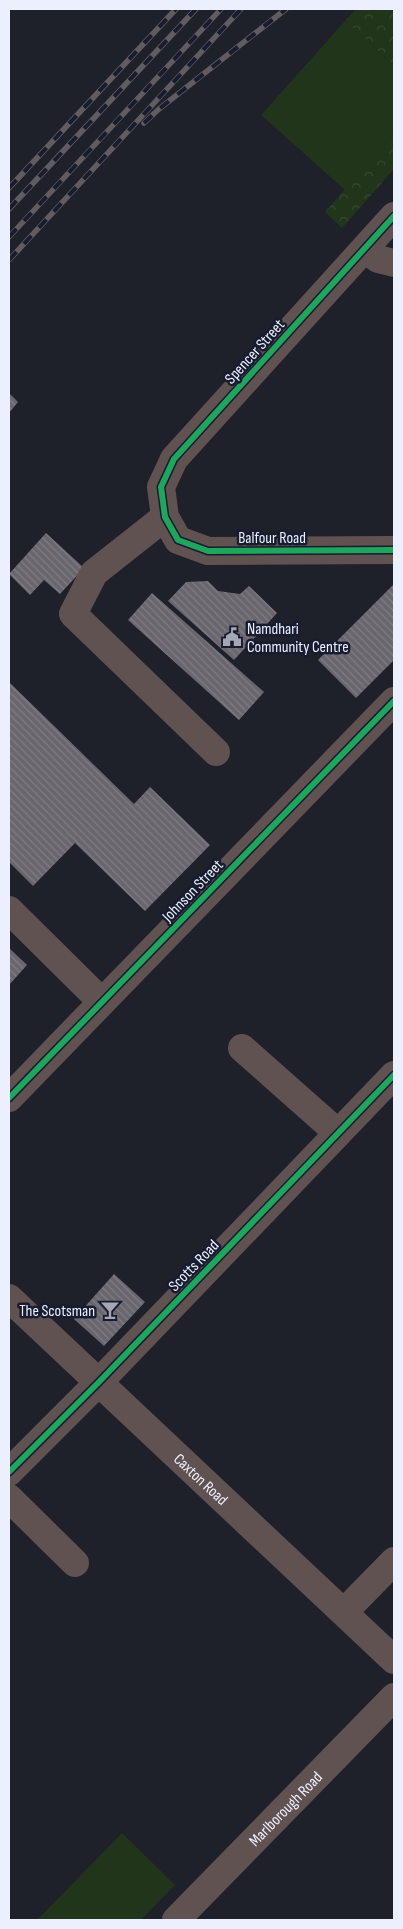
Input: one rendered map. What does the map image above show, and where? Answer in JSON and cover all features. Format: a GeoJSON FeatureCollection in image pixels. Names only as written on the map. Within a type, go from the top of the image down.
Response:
{"type":"FeatureCollection","features":[{"type":"Feature","properties":{"kind":"street","name":"Spencer Street"},"geometry":{"type":"LineString","coordinates":[[165,517],[161,487],[174,459],[394,216]]}},
{"type":"Feature","properties":{"kind":"street"},"geometry":{"type":"LineString","coordinates":[[365,249],[378,259],[394,263]]}},
{"type":"Feature","properties":{"kind":"street"},"geometry":{"type":"LineString","coordinates":[[165,517],[94,573],[73,614],[216,752]]}},
{"type":"Feature","properties":{"kind":"street","name":"Balfour Road"},"geometry":{"type":"LineString","coordinates":[[165,517],[178,540],[208,551],[394,550]]}},
{"type":"Feature","properties":{"kind":"street","name":"Johnson Street"},"geometry":{"type":"LineString","coordinates":[[9,1098],[394,701]]}},
{"type":"Feature","properties":{"kind":"street"},"geometry":{"type":"LineString","coordinates":[[9,910],[102,1002]]}},
{"type":"Feature","properties":{"kind":"street"},"geometry":{"type":"LineString","coordinates":[[242,1048],[338,1133]]}},
{"type":"Feature","properties":{"kind":"street","name":"Scotts Road"},"geometry":{"type":"LineString","coordinates":[[9,1472],[99,1382],[394,1075]]}},
{"type":"Feature","properties":{"kind":"street","name":"Caxton Road"},"geometry":{"type":"LineString","coordinates":[[9,1298],[394,1660]]}},
{"type":"Feature","properties":{"kind":"street"},"geometry":{"type":"LineString","coordinates":[[9,1498],[74,1563]]}},
{"type":"Feature","properties":{"kind":"street"},"geometry":{"type":"LineString","coordinates":[[344,1612],[394,1561]]}},
{"type":"Feature","properties":{"kind":"street","name":"Marlborough Road"},"geometry":{"type":"LineString","coordinates":[[176,1920],[394,1697]]}},
{"type":"Feature","properties":{"kind":"green space"},"geometry":{"type":"Polygon","coordinates":[[[356,9],[394,9],[394,65],[345,21],[356,9]]]}},
{"type":"Feature","properties":{"kind":"green space"},"geometry":{"type":"Polygon","coordinates":[[[345,21],[394,65],[394,134],[345,190],[261,115],[345,21]]]}},
{"type":"Feature","properties":{"kind":"green space"},"geometry":{"type":"Polygon","coordinates":[[[394,134],[394,169],[342,228],[325,212],[394,134]]]}},
{"type":"Feature","properties":{"kind":"green space"},"geometry":{"type":"Polygon","coordinates":[[[122,1833],[175,1885],[141,1920],[37,1920],[122,1833]]]}},
{"type":"Feature","properties":{"kind":"building"},"geometry":{"type":"Polygon","coordinates":[[[9,393],[18,402],[9,413],[9,393]]]}},
{"type":"Feature","properties":{"kind":"building"},"geometry":{"type":"Polygon","coordinates":[[[46,533],[84,568],[60,594],[44,580],[30,595],[9,574],[46,533]]]}},
{"type":"Feature","properties":{"kind":"building","name":"Namdhari Community Centre"},"geometry":{"type":"Polygon","coordinates":[[[208,581],[218,591],[240,594],[249,586],[277,613],[234,660],[168,601],[186,582],[208,581]]]}},
{"type":"Feature","properties":{"kind":"building"},"geometry":{"type":"Polygon","coordinates":[[[394,584],[394,660],[356,698],[318,660],[394,584]]]}},
{"type":"Feature","properties":{"kind":"building"},"geometry":{"type":"Polygon","coordinates":[[[152,593],[264,692],[239,720],[128,620],[152,593]]]}},
{"type":"Feature","properties":{"kind":"building"},"geometry":{"type":"Polygon","coordinates":[[[9,682],[134,804],[150,787],[210,845],[145,911],[75,843],[33,886],[9,862],[9,682]]]}},
{"type":"Feature","properties":{"kind":"building"},"geometry":{"type":"Polygon","coordinates":[[[9,948],[27,965],[9,985],[9,948]]]}},
{"type":"Feature","properties":{"kind":"building"},"geometry":{"type":"Polygon","coordinates":[[[114,1274],[145,1302],[104,1346],[74,1319],[114,1274]]]}},
{"type":"Feature","properties":{"kind":"railway"},"geometry":{"type":"LineString","coordinates":[[9,188],[176,9]]}},
{"type":"Feature","properties":{"kind":"railway"},"geometry":{"type":"LineString","coordinates":[[9,209],[196,9]]}},
{"type":"Feature","properties":{"kind":"railway"},"geometry":{"type":"LineString","coordinates":[[9,237],[221,9]]}},
{"type":"Feature","properties":{"kind":"railway"},"geometry":{"type":"LineString","coordinates":[[9,260],[241,9]]}},
{"type":"Feature","properties":{"kind":"railway"},"geometry":{"type":"LineString","coordinates":[[144,123],[159,109],[286,9]]}},
{"type":"Feature","properties":{"kind":"cycle path"},"geometry":{"type":"LineString","coordinates":[[394,216],[174,459],[161,487],[165,517],[178,540],[208,551],[394,550]]}},
{"type":"Feature","properties":{"kind":"cycle path"},"geometry":{"type":"LineString","coordinates":[[9,1098],[394,701]]}},
{"type":"Feature","properties":{"kind":"cycle path"},"geometry":{"type":"LineString","coordinates":[[9,1472],[99,1382],[394,1075]]}},
{"type":"Feature","properties":{"kind":"place","name":"Namdhari Community Centre"},"geometry":{"type":"Point","coordinates":[232,637]}},
{"type":"Feature","properties":{"kind":"place","name":"The Scotsman"},"geometry":{"type":"Point","coordinates":[110,1310]}}]}
